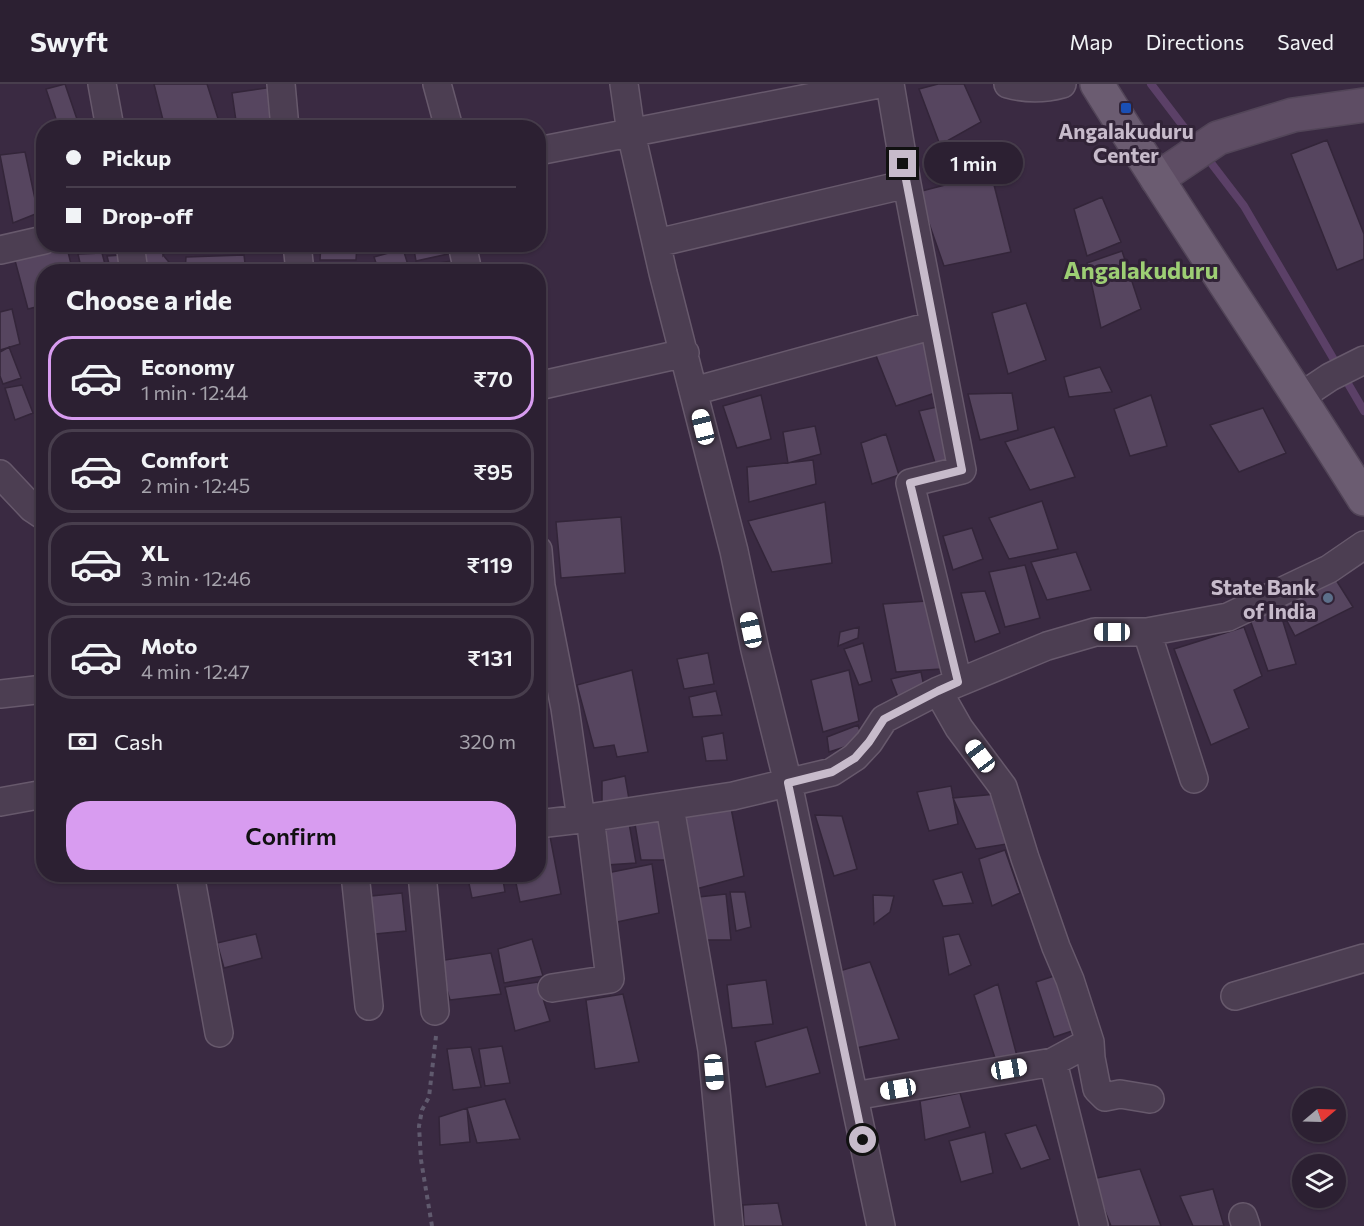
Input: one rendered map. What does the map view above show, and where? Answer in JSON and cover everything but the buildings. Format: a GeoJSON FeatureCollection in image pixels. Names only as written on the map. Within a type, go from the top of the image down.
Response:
{"type":"FeatureCollection","features":[{"type":"Feature","properties":{"kind":"main road"},"geometry":{"type":"LineString","coordinates":[[1097,84],[1364,499]]}},
{"type":"Feature","properties":{"kind":"main road"},"geometry":{"type":"LineString","coordinates":[[1157,179],[1218,138],[1293,115],[1364,105]]}},
{"type":"Feature","properties":{"kind":"street"},"geometry":{"type":"LineString","coordinates":[[102,84],[109,120]]}},
{"type":"Feature","properties":{"kind":"street"},"geometry":{"type":"LineString","coordinates":[[281,84],[284,120]]}},
{"type":"Feature","properties":{"kind":"street"},"geometry":{"type":"LineString","coordinates":[[437,84],[447,120]]}},
{"type":"Feature","properties":{"kind":"street"},"geometry":{"type":"LineString","coordinates":[[624,84],[631,133],[734,550],[755,650],[788,783],[881,1226]]}},
{"type":"Feature","properties":{"kind":"street"},"geometry":{"type":"LineString","coordinates":[[546,149],[879,84]]}},
{"type":"Feature","properties":{"kind":"street"},"geometry":{"type":"LineString","coordinates":[[890,84],[962,470],[910,483],[948,686],[959,728],[1003,787],[1025,858],[1090,1042],[1090,1058],[1097,1089],[1105,1097],[1120,1094],[1150,1099]]}},
{"type":"Feature","properties":{"kind":"street"},"geometry":{"type":"LineString","coordinates":[[1008,84],[1018,87],[1048,88],[1062,84]]}},
{"type":"Feature","properties":{"kind":"street"},"geometry":{"type":"LineString","coordinates":[[657,243],[907,184]]}},
{"type":"Feature","properties":{"kind":"street"},"geometry":{"type":"LineString","coordinates":[[0,250],[36,242]]}},
{"type":"Feature","properties":{"kind":"street"},"geometry":{"type":"LineString","coordinates":[[694,391],[934,325]]}},
{"type":"Feature","properties":{"kind":"street"},"geometry":{"type":"LineString","coordinates":[[546,384],[685,353]]}},
{"type":"Feature","properties":{"kind":"street"},"geometry":{"type":"LineString","coordinates":[[1300,397],[1330,377],[1361,361]]}},
{"type":"Feature","properties":{"kind":"street"},"geometry":{"type":"LineString","coordinates":[[0,474],[36,511]]}},
{"type":"Feature","properties":{"kind":"street"},"geometry":{"type":"LineString","coordinates":[[546,823],[733,796],[832,772],[855,758],[884,719],[948,686],[1047,646],[1095,632],[1147,632],[1228,617],[1329,569],[1364,545]]}},
{"type":"Feature","properties":{"kind":"street"},"geometry":{"type":"LineString","coordinates":[[546,611],[586,818],[610,979],[552,988]]}},
{"type":"Feature","properties":{"kind":"street"},"geometry":{"type":"LineString","coordinates":[[1147,632],[1194,779]]}},
{"type":"Feature","properties":{"kind":"street"},"geometry":{"type":"LineString","coordinates":[[0,694],[36,689]]}},
{"type":"Feature","properties":{"kind":"street"},"geometry":{"type":"LineString","coordinates":[[0,802],[36,795]]}},
{"type":"Feature","properties":{"kind":"street"},"geometry":{"type":"LineString","coordinates":[[669,807],[712,1050],[729,1226]]}},
{"type":"Feature","properties":{"kind":"street"},"geometry":{"type":"LineString","coordinates":[[191,882],[219,1034]]}},
{"type":"Feature","properties":{"kind":"street"},"geometry":{"type":"LineString","coordinates":[[356,882],[369,1006]]}},
{"type":"Feature","properties":{"kind":"street"},"geometry":{"type":"LineString","coordinates":[[423,882],[435,1011]]}},
{"type":"Feature","properties":{"kind":"street"},"geometry":{"type":"LineString","coordinates":[[1235,996],[1364,958]]}},
{"type":"Feature","properties":{"kind":"street"},"geometry":{"type":"LineString","coordinates":[[854,1096],[1053,1062],[1090,1042]]}},
{"type":"Feature","properties":{"kind":"street"},"geometry":{"type":"LineString","coordinates":[[1053,1062],[1094,1226]]}},
{"type":"Feature","properties":{"kind":"path"},"geometry":{"type":"LineString","coordinates":[[432,1226],[421,1160],[419,1126],[422,1110],[429,1097],[434,1066],[435,1011]]}},
{"type":"Feature","properties":{"kind":"waterway"},"geometry":{"type":"LineString","coordinates":[[1151,84],[1196,143]]}},
{"type":"Feature","properties":{"kind":"waterway"},"geometry":{"type":"LineString","coordinates":[[1205,155],[1244,206],[1364,411]]}},
{"type":"Feature","properties":{"kind":"place","name":"Angalakuduru Center"},"geometry":{"type":"Point","coordinates":[1126,108]}},
{"type":"Feature","properties":{"kind":"place","name":"State Bank of India"},"geometry":{"type":"Point","coordinates":[1328,598]}},
{"type":"Feature","properties":{"kind":"district","name":"Angalakuduru"},"geometry":{"type":"Point","coordinates":[1141,269]}},
{"type":"Feature","properties":{"kind":"route"},"geometry":{"type":"LineString","coordinates":[[863,1140],[788,783],[832,772],[855,758],[884,719],[958,682],[910,483],[962,470],[903,164]]}}]}
